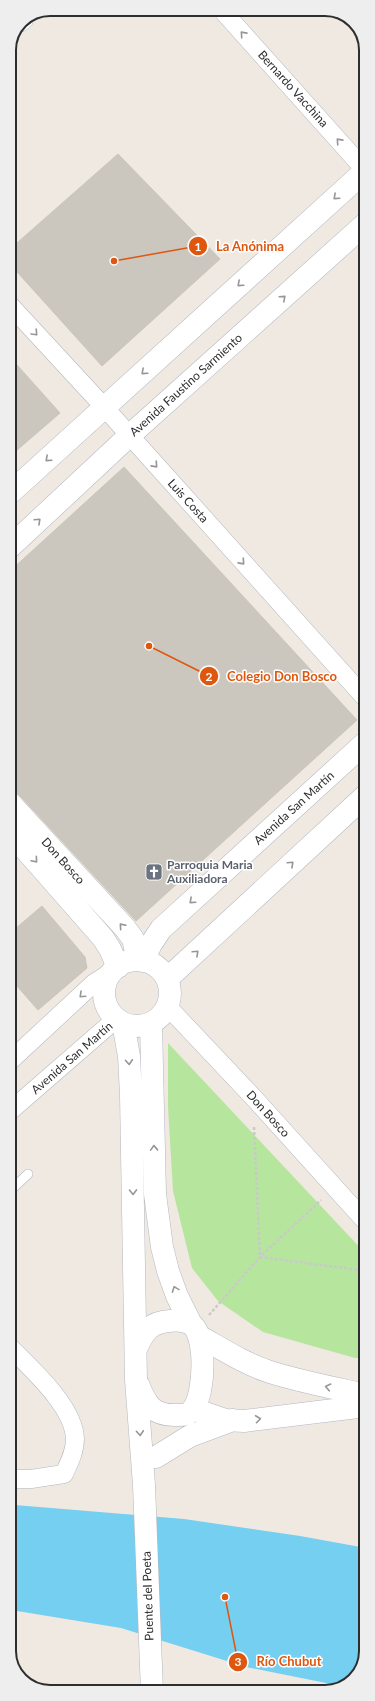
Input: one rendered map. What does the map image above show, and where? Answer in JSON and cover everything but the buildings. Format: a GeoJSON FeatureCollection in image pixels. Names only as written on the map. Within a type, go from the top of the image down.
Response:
{"type":"FeatureCollection","features":[{"type":"Feature","properties":{"kind":"main road"},"geometry":{"type":"LineString","coordinates":[[16,488],[359,175]]}},
{"type":"Feature","properties":{"kind":"main road","name":"Avenida Faustino Sarmiento"},"geometry":{"type":"LineString","coordinates":[[16,541],[129,436],[359,229]]}},
{"type":"Feature","properties":{"kind":"main road","name":"Avenida San Martín"},"geometry":{"type":"LineString","coordinates":[[140,961],[161,929],[359,748]]}},
{"type":"Feature","properties":{"kind":"main road"},"geometry":{"type":"LineString","coordinates":[[168,979],[359,802]]}},
{"type":"Feature","properties":{"kind":"main road","name":"Don Bosco"},"geometry":{"type":"LineString","coordinates":[[16,810],[125,928],[133,939],[140,961]]}},
{"type":"Feature","properties":{"kind":"main road","name":"Don Bosco"},"geometry":{"type":"LineString","coordinates":[[16,839],[103,938],[110,949],[115,969]]}},
{"type":"Feature","properties":{"kind":"main road"},"geometry":{"type":"LineString","coordinates":[[115,969],[131,961],[140,961],[155,965],[168,979],[170,988],[168,1007],[158,1019],[151,1024],[155,1194],[162,1247],[168,1271],[177,1296],[195,1330],[202,1358],[201,1385],[198,1400],[156,1457],[144,1493]]}},
{"type":"Feature","properties":{"kind":"main road","name":"Avenida San Martín"},"geometry":{"type":"LineString","coordinates":[[115,969],[107,981],[104,994],[110,1012],[120,1021],[132,1026],[151,1024]]}},
{"type":"Feature","properties":{"kind":"main road"},"geometry":{"type":"LineString","coordinates":[[120,1021],[128,1056],[131,1095],[137,1347],[136,1380],[144,1399],[154,1410],[167,1415],[190,1412],[225,1420],[244,1421],[359,1407]]}},
{"type":"Feature","properties":{"kind":"main road"},"geometry":{"type":"LineString","coordinates":[[137,1347],[142,1335],[150,1325],[161,1321],[172,1320],[195,1330],[235,1356],[269,1372],[359,1393]]}},
{"type":"Feature","properties":{"kind":"main road","name":"Puente del Poeta"},"geometry":{"type":"LineString","coordinates":[[136,1380],[144,1493],[152,1685]]}},
{"type":"Feature","properties":{"kind":"main road"},"geometry":{"type":"LineString","coordinates":[[156,1457],[190,1436],[233,1420]]}},
{"type":"Feature","properties":{"kind":"street","name":"Bernardo Vacchina"},"geometry":{"type":"LineString","coordinates":[[227,16],[359,163]]}},
{"type":"Feature","properties":{"kind":"street","name":"Luis Costa"},"geometry":{"type":"LineString","coordinates":[[16,312],[105,408],[359,691]]}},
{"type":"Feature","properties":{"kind":"street"},"geometry":{"type":"LineString","coordinates":[[16,1056],[94,983],[115,969]]}},
{"type":"Feature","properties":{"kind":"street","name":"Don Bosco"},"geometry":{"type":"LineString","coordinates":[[168,1007],[253,1097],[359,1214]]}},
{"type":"Feature","properties":{"kind":"street","name":"Avenida San Martín"},"geometry":{"type":"LineString","coordinates":[[16,1107],[120,1021]]}},
{"type":"Feature","properties":{"kind":"street"},"geometry":{"type":"LineString","coordinates":[[16,1353],[54,1392],[68,1414],[75,1437],[73,1452],[64,1474],[16,1480]]}},
{"type":"Feature","properties":{"kind":"lane"},"geometry":{"type":"LineString","coordinates":[[16,1185],[28,1174]]}},
{"type":"Feature","properties":{"kind":"path"},"geometry":{"type":"LineString","coordinates":[[253,1097],[260,1257]]}},
{"type":"Feature","properties":{"kind":"path"},"geometry":{"type":"LineString","coordinates":[[195,1330],[260,1257],[334,1187]]}},
{"type":"Feature","properties":{"kind":"path"},"geometry":{"type":"LineString","coordinates":[[260,1257],[359,1270]]}},
{"type":"Feature","properties":{"kind":"green space"},"geometry":{"type":"Polygon","coordinates":[[[168,1043],[359,1247],[359,1358],[263,1332],[218,1301],[192,1268],[173,1191],[168,1107],[168,1043]]]}},
{"type":"Feature","properties":{"kind":"water"},"geometry":{"type":"Polygon","coordinates":[[[16,1505],[184,1519],[300,1536],[359,1547],[358,1657],[354,1668],[346,1678],[331,1684],[246,1667],[121,1628],[17,1611],[16,1505]]]}},
{"type":"Feature","properties":{"kind":"place","name":"La Anónima"},"geometry":{"type":"Point","coordinates":[114,261]}},
{"type":"Feature","properties":{"kind":"place","name":"Colegio Don Bosco"},"geometry":{"type":"Point","coordinates":[149,646]}},
{"type":"Feature","properties":{"kind":"place","name":"Parroquia Maria Auxiliadora"},"geometry":{"type":"Point","coordinates":[154,872]}},
{"type":"Feature","properties":{"kind":"place","name":"Río Chubut"},"geometry":{"type":"Point","coordinates":[225,1597]}}]}
